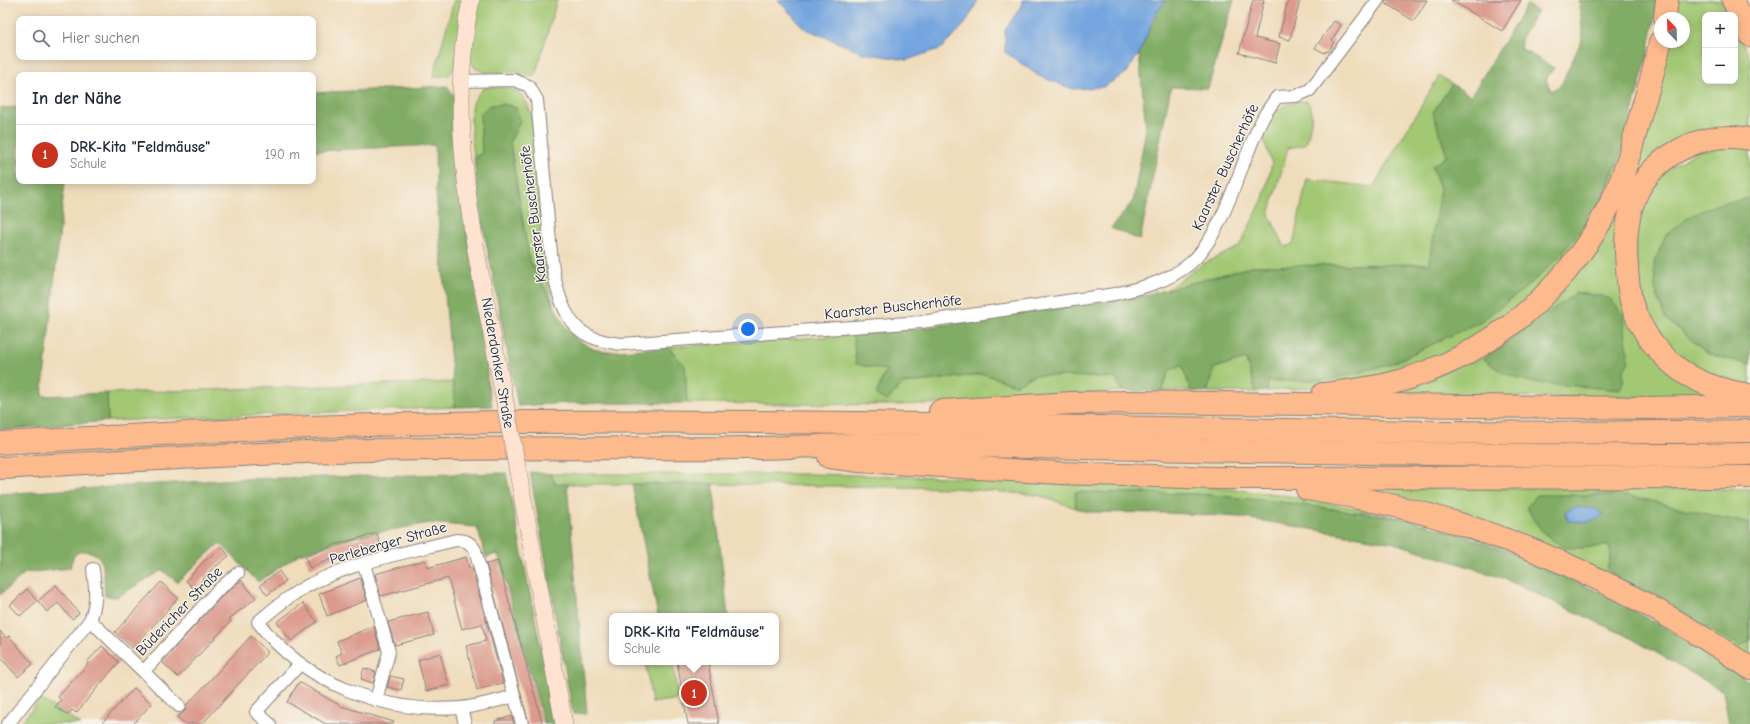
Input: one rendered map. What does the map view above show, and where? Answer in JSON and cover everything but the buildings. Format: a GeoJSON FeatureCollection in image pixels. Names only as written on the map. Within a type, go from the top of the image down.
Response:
{"type":"FeatureCollection","features":[{"type":"Feature","properties":{"kind":"highway"},"geometry":{"type":"LineString","coordinates":[[1665,12],[1666,0]]}},
{"type":"Feature","properties":{"kind":"highway"},"geometry":{"type":"LineString","coordinates":[[1733,0],[1750,35]]}},
{"type":"Feature","properties":{"kind":"highway"},"geometry":{"type":"LineString","coordinates":[[1236,404],[1348,391],[1414,377],[1443,366],[1472,352],[1501,333],[1529,310],[1559,280],[1584,248],[1603,217],[1619,184],[1630,153],[1658,48]]}},
{"type":"Feature","properties":{"kind":"highway"},"geometry":{"type":"LineString","coordinates":[[1750,139],[1739,137],[1718,137],[1698,141],[1676,151],[1659,164],[1644,180],[1629,211],[1625,230],[1625,252],[1628,286],[1634,309],[1643,328],[1658,349],[1675,366],[1692,378],[1716,387],[1750,395]]}},
{"type":"Feature","properties":{"kind":"highway"},"geometry":{"type":"LineString","coordinates":[[846,422],[940,411],[1071,403],[1637,408],[1750,406]]}},
{"type":"Feature","properties":{"kind":"highway"},"geometry":{"type":"LineString","coordinates":[[0,443],[227,430],[369,424],[530,422],[846,422],[1383,431],[1634,433],[1750,431]]}},
{"type":"Feature","properties":{"kind":"highway"},"geometry":{"type":"LineString","coordinates":[[0,468],[223,455],[379,450],[752,448],[857,445],[1390,454],[1645,456],[1750,454]]}},
{"type":"Feature","properties":{"kind":"highway"},"geometry":{"type":"LineString","coordinates":[[752,448],[859,461],[1060,472],[1217,478],[1750,477]]}},
{"type":"Feature","properties":{"kind":"highway"},"geometry":{"type":"LineString","coordinates":[[1217,478],[1344,494],[1403,507],[1501,537],[1578,569],[1632,596],[1679,623],[1750,668]]}},
{"type":"Feature","properties":{"kind":"street","name":"Niederdonker Straße"},"geometry":{"type":"LineString","coordinates":[[471,0],[464,37],[462,81],[463,142],[469,207],[564,724]]}},
{"type":"Feature","properties":{"kind":"street","name":"Kaarster Buscherhöfe"},"geometry":{"type":"LineString","coordinates":[[462,81],[514,80],[529,86],[537,100],[552,264],[560,300],[570,320],[587,336],[605,343],[622,344],[866,327],[922,322],[1115,294],[1146,287],[1169,278],[1189,264],[1205,247],[1216,229],[1261,122],[1276,97],[1296,96],[1310,90],[1378,0]]}},
{"type":"Feature","properties":{"kind":"street","name":"Perleberger Straße"},"geometry":{"type":"LineString","coordinates":[[300,664],[271,638],[258,622],[285,600],[326,577],[364,564],[456,540],[464,540],[471,543],[475,550],[522,724]]}},
{"type":"Feature","properties":{"kind":"street"},"geometry":{"type":"LineString","coordinates":[[364,564],[389,652],[376,700]]}},
{"type":"Feature","properties":{"kind":"street"},"geometry":{"type":"LineString","coordinates":[[8,724],[90,620],[94,610],[96,598],[93,569]]}},
{"type":"Feature","properties":{"kind":"street","name":"Büdericher Straße"},"geometry":{"type":"LineString","coordinates":[[144,671],[216,592],[238,572]]}},
{"type":"Feature","properties":{"kind":"street","name":"Büdericher Straße"},"geometry":{"type":"LineString","coordinates":[[90,620],[179,706]]}},
{"type":"Feature","properties":{"kind":"street"},"geometry":{"type":"LineString","coordinates":[[270,724],[256,712],[300,664],[321,678],[348,690],[376,700],[420,708],[461,708],[514,696]]}},
{"type":"Feature","properties":{"kind":"street"},"geometry":{"type":"LineString","coordinates":[[461,708],[465,724]]}},
{"type":"Feature","properties":{"kind":"green space"},"geometry":{"type":"Polygon","coordinates":[[[454,0],[465,0],[455,67],[449,75],[433,78],[454,0]]]}},
{"type":"Feature","properties":{"kind":"green space"},"geometry":{"type":"Polygon","coordinates":[[[477,0],[557,0],[535,76],[514,72],[487,73],[475,68],[470,59],[477,0]]]}},
{"type":"Feature","properties":{"kind":"green space"},"geometry":{"type":"Polygon","coordinates":[[[1166,0],[1234,0],[1208,88],[1171,87],[1140,240],[1111,228],[1133,201],[1146,129],[1139,54],[1155,15],[1166,0]]]}},
{"type":"Feature","properties":{"kind":"green space"},"geometry":{"type":"Polygon","coordinates":[[[1579,0],[1657,0],[1647,58],[1623,145],[1608,184],[1593,216],[1555,261],[1523,290],[1481,321],[1391,364],[1329,380],[1268,381],[1267,391],[1256,392],[1246,359],[1214,368],[1207,392],[1191,391],[1182,365],[1170,370],[1161,391],[1122,391],[1116,378],[1035,375],[1015,385],[984,374],[902,384],[887,401],[876,395],[886,370],[856,364],[853,335],[921,328],[1135,297],[1254,266],[1429,264],[1440,188],[1432,166],[1447,156],[1433,112],[1452,84],[1471,96],[1527,4],[1538,12],[1522,36],[1520,48],[1554,68],[1546,79],[1551,91],[1561,85],[1583,37],[1579,0]]]}},
{"type":"Feature","properties":{"kind":"green space"},"geometry":{"type":"Polygon","coordinates":[[[1673,0],[1722,0],[1728,12],[1702,12],[1702,84],[1738,84],[1738,33],[1750,58],[1750,131],[1644,168],[1624,301],[1708,393],[1706,398],[1382,396],[1571,275],[1665,48],[1690,48],[1690,12],[1671,12],[1673,0]]]}},
{"type":"Feature","properties":{"kind":"green space"},"geometry":{"type":"Polygon","coordinates":[[[1439,76],[1452,84],[1433,112],[1447,156],[1432,166],[1440,188],[1429,264],[1254,266],[1166,290],[1201,265],[1239,247],[1263,199],[1272,164],[1262,134],[1279,109],[1290,103],[1307,101],[1311,110],[1307,141],[1304,145],[1288,148],[1269,215],[1285,247],[1293,244],[1307,179],[1373,187],[1439,76]]]}},
{"type":"Feature","properties":{"kind":"green space"},"geometry":{"type":"Polygon","coordinates":[[[447,86],[455,96],[458,180],[487,352],[487,380],[492,406],[455,407],[436,193],[435,145],[316,151],[316,93],[447,86]]]}},
{"type":"Feature","properties":{"kind":"green space"},"geometry":{"type":"Polygon","coordinates":[[[486,87],[506,88],[518,92],[527,103],[530,111],[533,122],[547,278],[553,303],[529,259],[510,142],[520,121],[474,158],[471,129],[472,110],[474,101],[479,93],[486,87]]]}},
{"type":"Feature","properties":{"kind":"green space"},"geometry":{"type":"Polygon","coordinates":[[[505,104],[516,108],[520,121],[510,142],[529,259],[563,323],[576,339],[593,349],[607,352],[668,347],[685,366],[687,403],[567,403],[518,406],[479,205],[474,158],[482,153],[480,114],[490,105],[505,104]]]}},
{"type":"Feature","properties":{"kind":"green space"},"geometry":{"type":"Polygon","coordinates":[[[16,107],[16,184],[65,184],[42,396],[107,393],[108,421],[0,430],[0,108],[16,107]]]}},
{"type":"Feature","properties":{"kind":"green space"},"geometry":{"type":"Polygon","coordinates":[[[1738,146],[1750,148],[1750,387],[1697,370],[1674,354],[1656,335],[1644,310],[1638,286],[1634,235],[1645,196],[1666,170],[1698,151],[1738,146]]]}},
{"type":"Feature","properties":{"kind":"green space"},"geometry":{"type":"Polygon","coordinates":[[[1750,198],[1750,365],[1708,354],[1665,318],[1655,289],[1654,262],[1666,235],[1688,217],[1715,205],[1750,198]]]}},
{"type":"Feature","properties":{"kind":"green space"},"geometry":{"type":"Polygon","coordinates":[[[1593,216],[1561,264],[1508,316],[1467,344],[1412,368],[1320,387],[1267,391],[1268,381],[1329,380],[1523,290],[1555,261],[1593,216]]]}},
{"type":"Feature","properties":{"kind":"green space"},"geometry":{"type":"Polygon","coordinates":[[[1576,293],[1598,295],[1610,299],[1623,314],[1629,361],[1623,372],[1623,383],[1620,390],[1530,382],[1503,373],[1484,359],[1576,293]]]}},
{"type":"Feature","properties":{"kind":"green space"},"geometry":{"type":"Polygon","coordinates":[[[853,335],[856,364],[886,370],[876,395],[902,384],[984,374],[1015,385],[1035,375],[1116,378],[1122,391],[979,402],[898,405],[687,403],[685,366],[668,347],[853,335]]]}},
{"type":"Feature","properties":{"kind":"green space"},"geometry":{"type":"Polygon","coordinates":[[[1246,359],[1256,392],[1207,392],[1214,368],[1246,359]]]}},
{"type":"Feature","properties":{"kind":"green space"},"geometry":{"type":"Polygon","coordinates":[[[1183,365],[1191,391],[1161,391],[1170,370],[1183,365]]]}},
{"type":"Feature","properties":{"kind":"green space"},"geometry":{"type":"Polygon","coordinates":[[[453,382],[455,407],[108,421],[107,393],[453,382]]]}},
{"type":"Feature","properties":{"kind":"green space"},"geometry":{"type":"Polygon","coordinates":[[[530,472],[551,474],[555,484],[567,484],[587,713],[573,714],[530,472]]]}},
{"type":"Feature","properties":{"kind":"green space"},"geometry":{"type":"Polygon","coordinates":[[[506,473],[556,724],[544,724],[498,554],[486,557],[477,527],[429,523],[359,536],[299,554],[258,582],[220,543],[177,582],[162,570],[117,597],[105,596],[104,572],[102,564],[97,556],[90,552],[81,551],[74,556],[70,568],[25,573],[0,595],[0,494],[238,479],[506,473]]]}},
{"type":"Feature","properties":{"kind":"green space"},"geometry":{"type":"Polygon","coordinates":[[[551,474],[809,474],[949,477],[1076,485],[1202,486],[1277,494],[1407,519],[1280,502],[1197,494],[1076,492],[1076,508],[1037,495],[955,488],[713,484],[555,484],[551,474]]]}},
{"type":"Feature","properties":{"kind":"green space"},"geometry":{"type":"Polygon","coordinates":[[[632,484],[713,484],[728,613],[657,613],[632,484]]]}},
{"type":"Feature","properties":{"kind":"green space"},"geometry":{"type":"Polygon","coordinates":[[[1350,488],[1750,489],[1750,662],[1683,619],[1350,488]]]}},
{"type":"Feature","properties":{"kind":"green space"},"geometry":{"type":"Polygon","coordinates":[[[1075,492],[1197,494],[1280,502],[1407,519],[1465,536],[1530,560],[1601,593],[1668,629],[1739,674],[1750,682],[1750,724],[1729,724],[1723,691],[1629,637],[1503,578],[1395,543],[1239,517],[1168,513],[1089,512],[1076,508],[1075,492]]]}},
{"type":"Feature","properties":{"kind":"green space"},"geometry":{"type":"Polygon","coordinates":[[[1537,495],[1626,495],[1750,524],[1750,641],[1741,647],[1617,578],[1607,569],[1611,555],[1609,546],[1569,548],[1553,540],[1537,525],[1527,507],[1537,495]]]}},
{"type":"Feature","properties":{"kind":"green space"},"geometry":{"type":"Polygon","coordinates":[[[673,665],[678,699],[652,703],[646,666],[673,665]]]}},
{"type":"Feature","properties":{"kind":"green space"},"geometry":{"type":"Polygon","coordinates":[[[40,699],[81,724],[20,724],[40,699]]]}},
{"type":"Feature","properties":{"kind":"water"},"geometry":{"type":"Polygon","coordinates":[[[778,0],[978,0],[965,24],[942,48],[907,60],[863,53],[804,28],[778,0]]]}},
{"type":"Feature","properties":{"kind":"water"},"geometry":{"type":"Polygon","coordinates":[[[1022,0],[1166,0],[1155,15],[1139,54],[1125,74],[1103,87],[1073,89],[1039,76],[1005,52],[1005,30],[1021,6],[1022,0]]]}},
{"type":"Feature","properties":{"kind":"water"},"geometry":{"type":"Polygon","coordinates":[[[1576,507],[1596,509],[1603,515],[1596,520],[1591,521],[1568,521],[1565,511],[1576,507]]]}},
{"type":"Feature","properties":{"kind":"place","name":"DRK-Kita \"Feldmäuse\""},"geometry":{"type":"Point","coordinates":[694,693]}}]}
